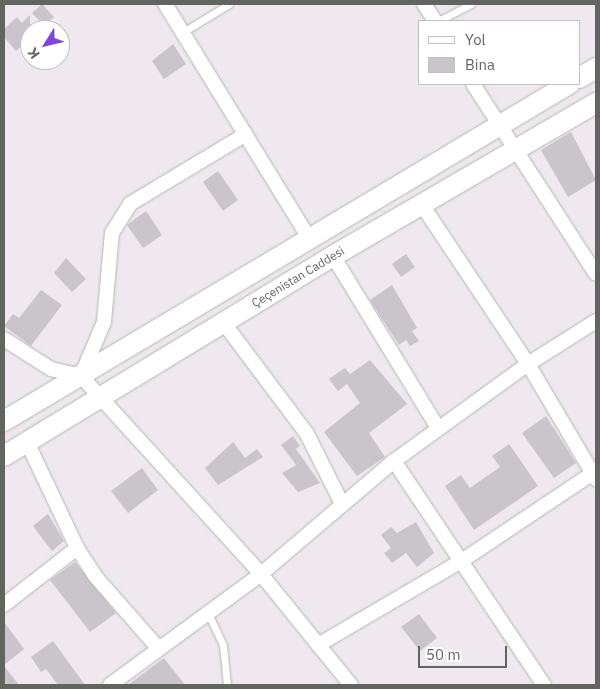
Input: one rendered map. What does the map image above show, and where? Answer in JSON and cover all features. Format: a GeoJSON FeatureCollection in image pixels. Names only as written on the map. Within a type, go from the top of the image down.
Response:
{"type":"FeatureCollection","features":[{"type":"Feature","properties":{"kind":"main road"},"geometry":{"type":"LineString","coordinates":[[580,77],[596,68]]}},
{"type":"Feature","properties":{"kind":"main road"},"geometry":{"type":"LineString","coordinates":[[4,421],[567,85]]}},
{"type":"Feature","properties":{"kind":"main road","name":"Çeçenistan Caddesi"},"geometry":{"type":"LineString","coordinates":[[4,456],[333,256],[596,103]]}},
{"type":"Feature","properties":{"kind":"street"},"geometry":{"type":"LineString","coordinates":[[166,4],[309,238]]}},
{"type":"Feature","properties":{"kind":"street"},"geometry":{"type":"LineString","coordinates":[[424,4],[436,20]]}},
{"type":"Feature","properties":{"kind":"street"},"geometry":{"type":"LineString","coordinates":[[474,85],[596,274]]}},
{"type":"Feature","properties":{"kind":"street"},"geometry":{"type":"LineString","coordinates":[[81,376],[104,322],[112,233],[130,204],[246,134]]}},
{"type":"Feature","properties":{"kind":"street"},"geometry":{"type":"LineString","coordinates":[[318,645],[463,560],[594,476],[528,364],[422,204]]}},
{"type":"Feature","properties":{"kind":"street"},"geometry":{"type":"LineString","coordinates":[[333,256],[438,428]]}},
{"type":"Feature","properties":{"kind":"street"},"geometry":{"type":"LineString","coordinates":[[110,685],[261,574],[341,502],[438,428],[528,364],[596,321]]}},
{"type":"Feature","properties":{"kind":"street"},"geometry":{"type":"LineString","coordinates":[[223,322],[307,434],[341,502]]}},
{"type":"Feature","properties":{"kind":"street"},"geometry":{"type":"LineString","coordinates":[[4,339],[50,369],[81,376],[261,574],[351,685]]}},
{"type":"Feature","properties":{"kind":"street"},"geometry":{"type":"LineString","coordinates":[[27,442],[77,548],[95,576],[158,648]]}},
{"type":"Feature","properties":{"kind":"street"},"geometry":{"type":"LineString","coordinates":[[394,461],[463,560],[544,685]]}},
{"type":"Feature","properties":{"kind":"street"},"geometry":{"type":"LineString","coordinates":[[4,605],[77,548]]}},
{"type":"Feature","properties":{"kind":"lane"},"geometry":{"type":"LineString","coordinates":[[183,32],[229,4]]}},
{"type":"Feature","properties":{"kind":"lane"},"geometry":{"type":"LineString","coordinates":[[439,20],[471,4]]}},
{"type":"Feature","properties":{"kind":"lane"},"geometry":{"type":"LineString","coordinates":[[208,612],[223,645],[227,685]]}},
{"type":"Feature","properties":{"kind":"building"},"geometry":{"type":"Polygon","coordinates":[[[42,4],[54,17],[51,20],[38,20],[32,13],[42,4]]]}},
{"type":"Feature","properties":{"kind":"building"},"geometry":{"type":"Polygon","coordinates":[[[17,17],[20,21],[20,47],[16,51],[4,37],[4,29],[17,17]]]}},
{"type":"Feature","properties":{"kind":"building"},"geometry":{"type":"Polygon","coordinates":[[[173,44],[186,64],[164,79],[152,61],[173,44]]]}},
{"type":"Feature","properties":{"kind":"building"},"geometry":{"type":"Polygon","coordinates":[[[571,132],[596,180],[568,197],[541,150],[571,132]]]}},
{"type":"Feature","properties":{"kind":"building"},"geometry":{"type":"Polygon","coordinates":[[[218,171],[238,200],[223,211],[203,182],[218,171]]]}},
{"type":"Feature","properties":{"kind":"building"},"geometry":{"type":"Polygon","coordinates":[[[146,211],[162,235],[143,248],[127,225],[146,211]]]}},
{"type":"Feature","properties":{"kind":"building"},"geometry":{"type":"Polygon","coordinates":[[[406,254],[415,267],[401,277],[392,264],[406,254]]]}},
{"type":"Feature","properties":{"kind":"building"},"geometry":{"type":"Polygon","coordinates":[[[66,258],[86,279],[72,292],[54,273],[66,258]]]}},
{"type":"Feature","properties":{"kind":"building"},"geometry":{"type":"Polygon","coordinates":[[[392,285],[417,328],[412,331],[419,341],[410,346],[406,340],[399,345],[370,300],[392,285]]]}},
{"type":"Feature","properties":{"kind":"building"},"geometry":{"type":"Polygon","coordinates":[[[41,290],[62,305],[31,346],[4,326],[13,314],[19,318],[41,290]]]}},
{"type":"Feature","properties":{"kind":"building"},"geometry":{"type":"Polygon","coordinates":[[[370,360],[407,404],[369,433],[385,457],[357,476],[324,432],[360,403],[347,384],[338,391],[329,379],[345,368],[350,374],[370,360]]]}},
{"type":"Feature","properties":{"kind":"building"},"geometry":{"type":"Polygon","coordinates":[[[546,416],[576,463],[554,478],[522,433],[546,416]]]}},
{"type":"Feature","properties":{"kind":"building"},"geometry":{"type":"Polygon","coordinates":[[[293,436],[300,446],[296,449],[320,483],[298,492],[282,473],[296,465],[281,445],[293,436]]]}},
{"type":"Feature","properties":{"kind":"building"},"geometry":{"type":"Polygon","coordinates":[[[233,442],[245,458],[257,449],[263,457],[218,485],[205,468],[233,442]]]}},
{"type":"Feature","properties":{"kind":"building"},"geometry":{"type":"Polygon","coordinates":[[[509,444],[538,486],[474,530],[445,486],[461,475],[470,488],[500,467],[492,456],[509,444]]]}},
{"type":"Feature","properties":{"kind":"building"},"geometry":{"type":"Polygon","coordinates":[[[142,468],[158,490],[128,513],[111,491],[142,468]]]}},
{"type":"Feature","properties":{"kind":"building"},"geometry":{"type":"Polygon","coordinates":[[[48,514],[64,541],[52,551],[33,526],[48,514]]]}},
{"type":"Feature","properties":{"kind":"building"},"geometry":{"type":"Polygon","coordinates":[[[416,522],[434,553],[417,567],[406,553],[392,563],[384,553],[391,548],[381,535],[391,527],[397,533],[416,522]]]}},
{"type":"Feature","properties":{"kind":"building"},"geometry":{"type":"Polygon","coordinates":[[[75,562],[116,613],[90,632],[50,580],[75,562]]]}},
{"type":"Feature","properties":{"kind":"building"},"geometry":{"type":"Polygon","coordinates":[[[419,614],[437,638],[420,651],[401,627],[419,614]]]}},
{"type":"Feature","properties":{"kind":"building"},"geometry":{"type":"Polygon","coordinates":[[[4,622],[24,649],[4,665],[4,622]]]}},
{"type":"Feature","properties":{"kind":"building"},"geometry":{"type":"Polygon","coordinates":[[[53,641],[85,685],[58,685],[46,669],[41,672],[31,657],[53,641]]]}},
{"type":"Feature","properties":{"kind":"building"},"geometry":{"type":"Polygon","coordinates":[[[164,658],[185,685],[128,685],[164,658]]]}},
{"type":"Feature","properties":{"kind":"building"},"geometry":{"type":"Polygon","coordinates":[[[4,666],[19,685],[4,685],[4,666]]]}}]}
